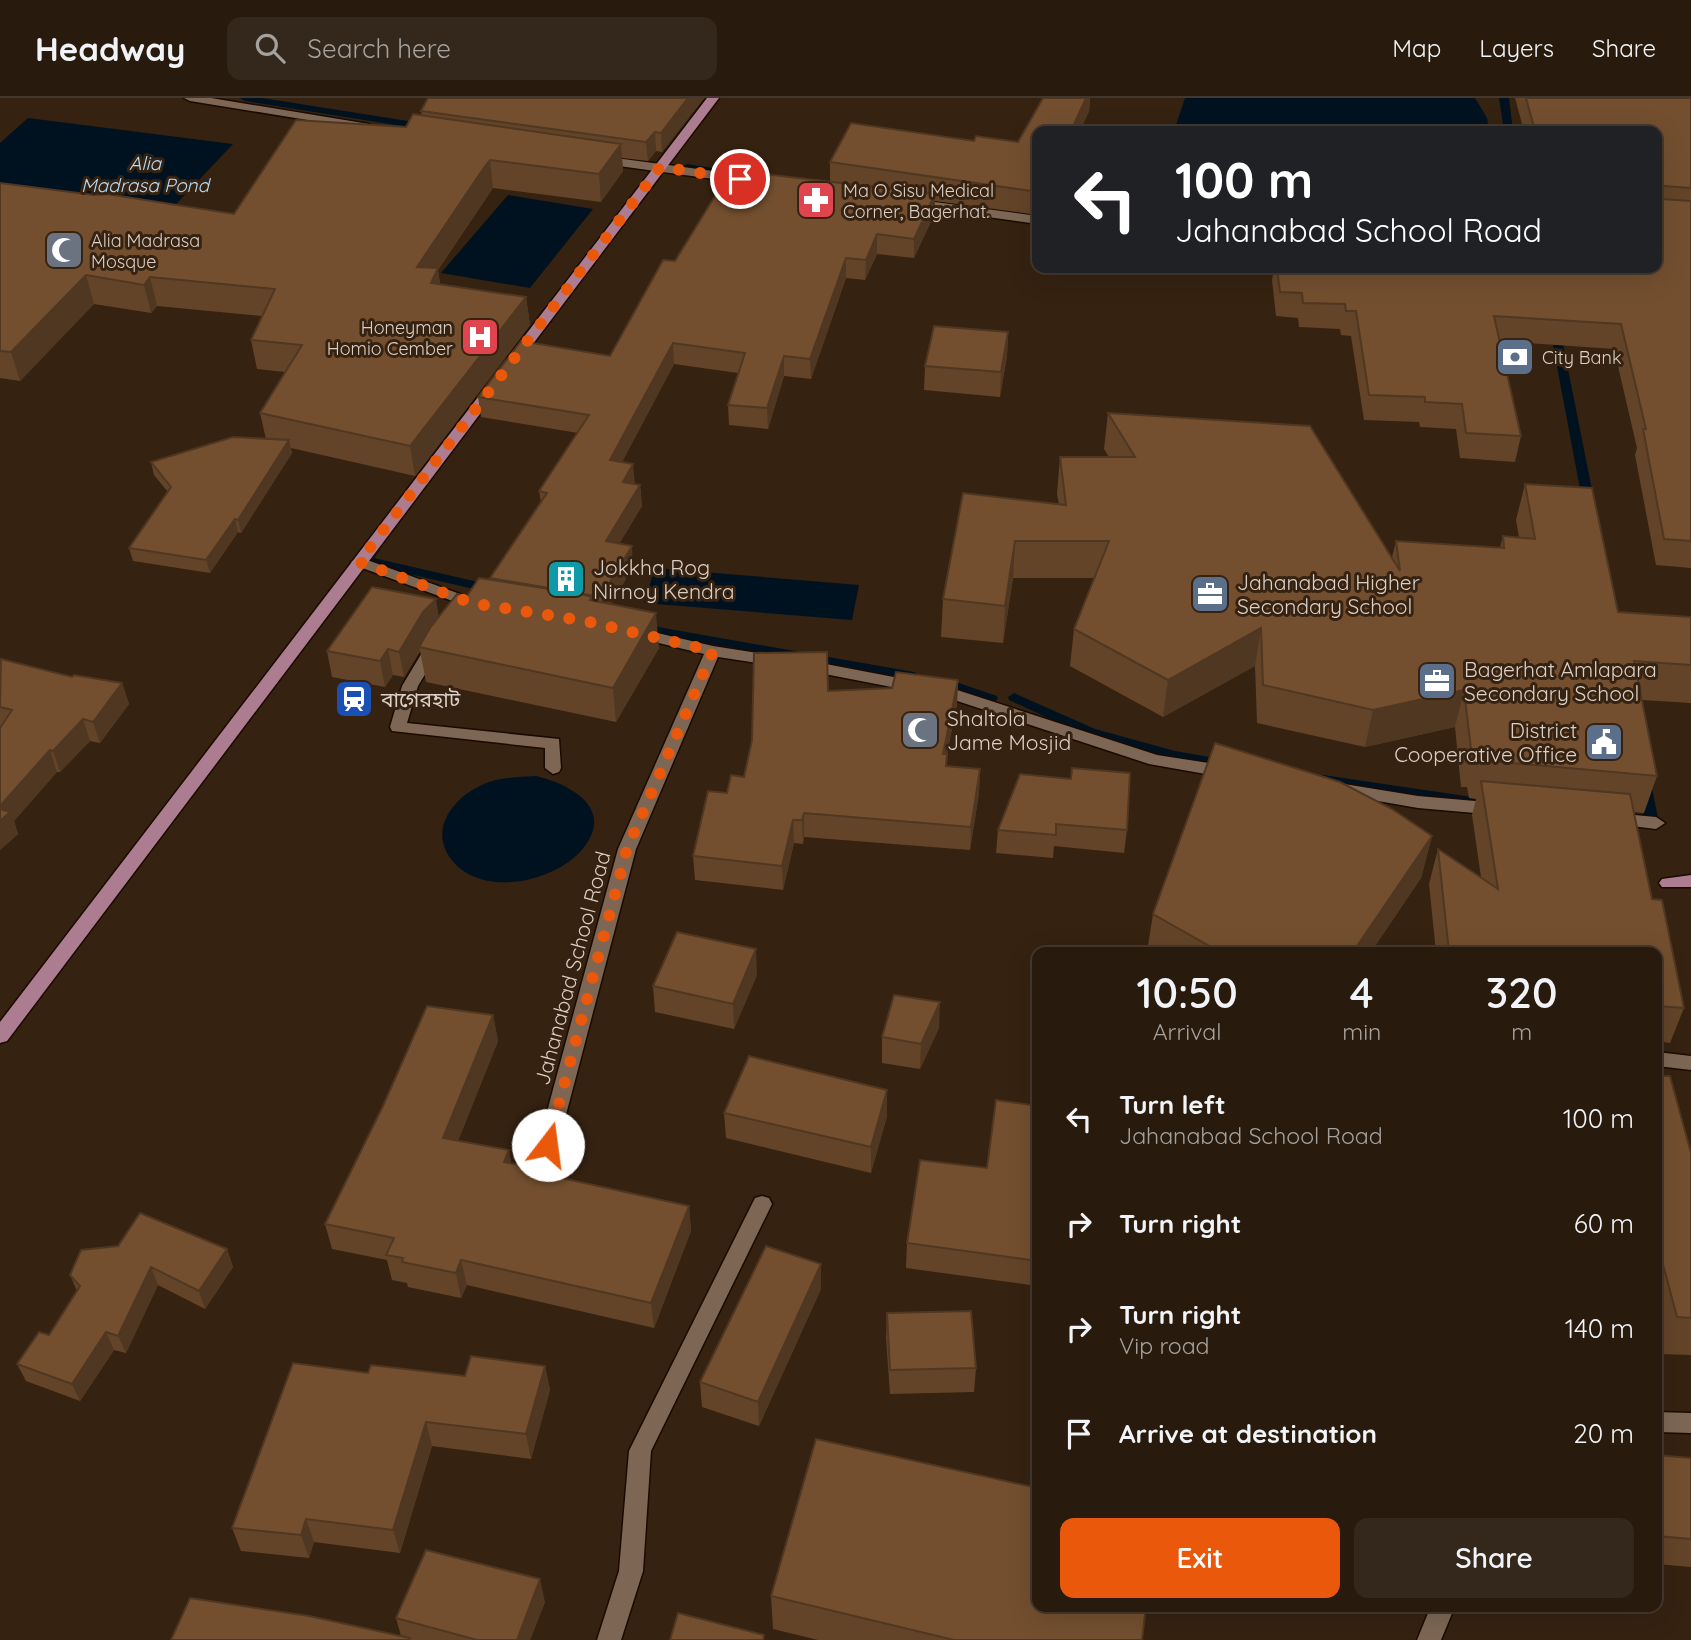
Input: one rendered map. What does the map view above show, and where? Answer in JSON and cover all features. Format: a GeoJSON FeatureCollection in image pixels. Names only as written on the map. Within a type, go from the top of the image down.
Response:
{"type":"FeatureCollection","features":[{"type":"Feature","properties":{"kind":"main road"},"geometry":{"type":"LineString","coordinates":[[0,1036],[713,98]]}},
{"type":"Feature","properties":{"kind":"main road"},"geometry":{"type":"LineString","coordinates":[[1668,883],[1691,881]]}},
{"type":"Feature","properties":{"kind":"street"},"geometry":{"type":"LineString","coordinates":[[190,98],[388,130]]}},
{"type":"Feature","properties":{"kind":"street"},"geometry":{"type":"LineString","coordinates":[[592,159],[766,183]]}},
{"type":"Feature","properties":{"kind":"street"},"geometry":{"type":"LineString","coordinates":[[900,201],[1032,219]]}},
{"type":"Feature","properties":{"kind":"street"},"geometry":{"type":"LineString","coordinates":[[359,562],[467,608],[497,607]]}},
{"type":"Feature","properties":{"kind":"street"},"geometry":{"type":"LineString","coordinates":[[623,630],[713,651],[852,672],[951,693],[1155,761],[1247,775]]}},
{"type":"Feature","properties":{"kind":"street"},"geometry":{"type":"LineString","coordinates":[[445,633],[410,686],[398,727],[553,743],[553,768]]}},
{"type":"Feature","properties":{"kind":"street","name":"Jahanabad School Road"},"geometry":{"type":"LineString","coordinates":[[548,1145],[627,849],[713,651]]}},
{"type":"Feature","properties":{"kind":"street"},"geometry":{"type":"LineString","coordinates":[[1326,788],[1418,802],[1511,810]]}},
{"type":"Feature","properties":{"kind":"street"},"geometry":{"type":"LineString","coordinates":[[1590,817],[1656,823]]}},
{"type":"Feature","properties":{"kind":"street"},"geometry":{"type":"LineString","coordinates":[[1662,1060],[1691,1063]]}},
{"type":"Feature","properties":{"kind":"street"},"geometry":{"type":"LineString","coordinates":[[609,1640],[631,1571],[640,1451],[762,1204]]}},
{"type":"Feature","properties":{"kind":"street"},"geometry":{"type":"LineString","coordinates":[[1662,1422],[1691,1423]]}},
{"type":"Feature","properties":{"kind":"street"},"geometry":{"type":"LineString","coordinates":[[1429,1640],[1441,1612]]}},
{"type":"Feature","properties":{"kind":"water"},"geometry":{"type":"Polygon","coordinates":[[[1185,98],[1475,98],[1487,118],[1488,126],[1176,126],[1185,98]]]}},
{"type":"Feature","properties":{"kind":"water","name":"Alia Madrasa Pond"},"geometry":{"type":"Polygon","coordinates":[[[28,118],[233,144],[163,218],[0,196],[0,143],[28,118]]]}},
{"type":"Feature","properties":{"kind":"water"},"geometry":{"type":"Polygon","coordinates":[[[508,195],[593,209],[530,288],[441,273],[508,195]]]}},
{"type":"Feature","properties":{"kind":"water"},"geometry":{"type":"Polygon","coordinates":[[[655,568],[859,585],[852,620],[644,603],[655,568]]]}},
{"type":"Feature","properties":{"kind":"water"},"geometry":{"type":"Polygon","coordinates":[[[536,776],[572,790],[590,807],[594,817],[593,829],[587,843],[575,857],[559,868],[521,881],[481,879],[464,872],[444,847],[442,835],[449,813],[466,794],[477,787],[506,778],[536,776]]]}},
{"type":"Feature","properties":{"kind":"building"},"geometry":{"type":"Polygon","coordinates":[[[428,98],[688,98],[661,133],[655,132],[646,142],[421,111],[428,98]]]}},
{"type":"Feature","properties":{"kind":"building"},"geometry":{"type":"Polygon","coordinates":[[[1043,98],[1086,98],[1073,126],[1032,126],[1032,191],[830,162],[851,123],[974,141],[976,136],[1018,142],[1043,98]]]}},
{"type":"Feature","properties":{"kind":"building"},"geometry":{"type":"Polygon","coordinates":[[[1526,98],[1691,98],[1691,188],[1662,188],[1662,126],[1534,126],[1526,98]]]}},
{"type":"Feature","properties":{"kind":"building"},"geometry":{"type":"Polygon","coordinates":[[[413,114],[621,144],[599,174],[490,160],[483,169],[417,267],[438,268],[431,283],[526,297],[410,446],[260,413],[302,345],[251,340],[275,289],[150,277],[144,285],[86,275],[11,352],[0,351],[0,183],[94,195],[107,194],[234,214],[296,120],[406,127],[413,114]]]}},
{"type":"Feature","properties":{"kind":"building"},"geometry":{"type":"Polygon","coordinates":[[[731,170],[935,194],[914,239],[877,234],[866,260],[846,258],[810,359],[784,356],[767,408],[728,405],[745,353],[673,343],[610,460],[633,464],[623,482],[640,485],[606,541],[632,546],[601,597],[490,578],[547,493],[539,491],[589,415],[478,397],[521,341],[610,356],[663,260],[675,261],[731,170]]]}},
{"type":"Feature","properties":{"kind":"building"},"geometry":{"type":"Polygon","coordinates":[[[1662,199],[1691,201],[1691,541],[1664,539],[1643,429],[1646,429],[1621,324],[1494,316],[1521,436],[1466,433],[1462,404],[1425,402],[1425,397],[1369,395],[1356,311],[1346,311],[1345,304],[1303,303],[1302,293],[1280,292],[1278,273],[1662,273],[1662,199]]]}},
{"type":"Feature","properties":{"kind":"building"},"geometry":{"type":"Polygon","coordinates":[[[934,326],[1008,332],[1001,372],[925,366],[934,326]]]}},
{"type":"Feature","properties":{"kind":"building"},"geometry":{"type":"Polygon","coordinates":[[[1108,413],[1310,426],[1400,571],[1396,541],[1504,548],[1503,536],[1535,539],[1525,484],[1592,488],[1618,612],[1691,617],[1691,665],[1634,661],[1657,776],[1479,760],[1478,750],[1471,749],[1464,690],[1373,710],[1263,685],[1261,628],[1168,680],[1074,629],[1109,541],[1015,541],[1005,606],[943,599],[963,493],[1066,505],[1060,457],[1135,457],[1108,413]]]}},
{"type":"Feature","properties":{"kind":"building"},"geometry":{"type":"Polygon","coordinates":[[[233,437],[289,440],[238,520],[235,519],[206,560],[129,548],[171,487],[151,462],[233,437]]]}},
{"type":"Feature","properties":{"kind":"building"},"geometry":{"type":"Polygon","coordinates":[[[479,578],[581,594],[592,597],[590,600],[656,613],[613,688],[419,647],[430,628],[457,594],[467,596],[479,578]]]}},
{"type":"Feature","properties":{"kind":"building"},"geometry":{"type":"Polygon","coordinates":[[[372,587],[436,599],[423,612],[399,652],[388,649],[380,661],[327,651],[372,587]]]}},
{"type":"Feature","properties":{"kind":"building"},"geometry":{"type":"Polygon","coordinates":[[[827,652],[828,691],[892,688],[896,672],[958,680],[943,754],[947,754],[946,766],[980,769],[971,827],[804,813],[802,820],[793,820],[782,866],[693,856],[708,791],[727,793],[731,775],[744,777],[752,740],[754,653],[827,652]]]}},
{"type":"Feature","properties":{"kind":"building"},"geometry":{"type":"Polygon","coordinates":[[[1,659],[72,677],[74,675],[122,683],[93,722],[83,719],[53,751],[50,750],[0,806],[0,728],[12,710],[0,707],[1,659]]]}},
{"type":"Feature","properties":{"kind":"building"},"geometry":{"type":"Polygon","coordinates":[[[1215,743],[1340,782],[1392,809],[1432,836],[1356,947],[1211,947],[1153,914],[1215,743]]]}},
{"type":"Feature","properties":{"kind":"building"},"geometry":{"type":"Polygon","coordinates":[[[1072,768],[1130,773],[1127,830],[1056,824],[1056,835],[998,830],[1020,774],[1071,779],[1072,768]]]}},
{"type":"Feature","properties":{"kind":"building"},"geometry":{"type":"Polygon","coordinates":[[[1481,781],[1630,794],[1652,899],[1662,900],[1684,1008],[1662,1006],[1662,947],[1448,947],[1438,849],[1498,889],[1481,781]]]}},
{"type":"Feature","properties":{"kind":"building"},"geometry":{"type":"Polygon","coordinates":[[[0,809],[10,812],[0,821],[0,809]]]}},
{"type":"Feature","properties":{"kind":"building"},"geometry":{"type":"Polygon","coordinates":[[[677,932],[756,949],[733,1004],[653,986],[677,932]]]}},
{"type":"Feature","properties":{"kind":"building"},"geometry":{"type":"Polygon","coordinates":[[[894,995],[940,1002],[921,1044],[882,1037],[894,995]]]}},
{"type":"Feature","properties":{"kind":"building"},"geometry":{"type":"Polygon","coordinates":[[[427,1006],[493,1015],[443,1138],[509,1150],[504,1162],[559,1172],[557,1177],[689,1206],[651,1303],[461,1260],[456,1273],[402,1262],[403,1258],[386,1255],[394,1238],[325,1224],[383,1106],[427,1006]]]}},
{"type":"Feature","properties":{"kind":"building"},"geometry":{"type":"Polygon","coordinates":[[[749,1056],[887,1090],[871,1147],[724,1113],[749,1056]]]}},
{"type":"Feature","properties":{"kind":"building"},"geometry":{"type":"Polygon","coordinates":[[[1662,1076],[1670,1076],[1691,1153],[1691,1318],[1677,1317],[1662,1261],[1662,1076]]]}},
{"type":"Feature","properties":{"kind":"building"},"geometry":{"type":"Polygon","coordinates":[[[996,1100],[1032,1105],[1032,1260],[907,1243],[920,1160],[987,1168],[996,1100]]]}},
{"type":"Feature","properties":{"kind":"building"},"geometry":{"type":"Polygon","coordinates":[[[140,1213],[227,1249],[199,1291],[151,1267],[118,1336],[106,1332],[72,1384],[17,1364],[39,1332],[49,1335],[80,1286],[70,1275],[81,1250],[118,1246],[140,1213]]]}},
{"type":"Feature","properties":{"kind":"building"},"geometry":{"type":"Polygon","coordinates":[[[766,1246],[821,1264],[758,1402],[700,1382],[766,1246]]]}},
{"type":"Feature","properties":{"kind":"building"},"geometry":{"type":"Polygon","coordinates":[[[971,1311],[976,1368],[890,1370],[887,1313],[971,1311]]]}},
{"type":"Feature","properties":{"kind":"building"},"geometry":{"type":"Polygon","coordinates":[[[471,1356],[545,1366],[526,1434],[426,1422],[393,1530],[306,1519],[301,1535],[232,1528],[293,1363],[368,1373],[371,1365],[465,1376],[471,1356]]]}},
{"type":"Feature","properties":{"kind":"building"},"geometry":{"type":"Polygon","coordinates":[[[816,1439],[1032,1487],[1032,1612],[1145,1612],[1142,1640],[954,1640],[771,1596],[816,1439]]]}},
{"type":"Feature","properties":{"kind":"building"},"geometry":{"type":"Polygon","coordinates":[[[1662,1455],[1691,1458],[1691,1539],[1662,1536],[1662,1455]]]}},
{"type":"Feature","properties":{"kind":"building"},"geometry":{"type":"Polygon","coordinates":[[[426,1550],[540,1579],[517,1640],[477,1640],[396,1618],[426,1550]]]}},
{"type":"Feature","properties":{"kind":"building"},"geometry":{"type":"Polygon","coordinates":[[[190,1598],[309,1616],[410,1638],[171,1640],[190,1598]]]}},
{"type":"Feature","properties":{"kind":"building"},"geometry":{"type":"Polygon","coordinates":[[[678,1613],[764,1635],[763,1640],[670,1640],[678,1613]]]}},
{"type":"Feature","properties":{"kind":"waterway"},"geometry":{"type":"LineString","coordinates":[[245,98],[427,127]]}},
{"type":"Feature","properties":{"kind":"waterway"},"geometry":{"type":"LineString","coordinates":[[1504,98],[1508,126]]}},
{"type":"Feature","properties":{"kind":"waterway"},"geometry":{"type":"LineString","coordinates":[[687,167],[745,176]]}},
{"type":"Feature","properties":{"kind":"waterway"},"geometry":{"type":"LineString","coordinates":[[1555,329],[1589,505]]}},
{"type":"Feature","properties":{"kind":"waterway"},"geometry":{"type":"LineString","coordinates":[[374,550],[366,560],[491,589]]}},
{"type":"Feature","properties":{"kind":"waterway"},"geometry":{"type":"LineString","coordinates":[[641,628],[914,676]]}},
{"type":"Feature","properties":{"kind":"waterway"},"geometry":{"type":"LineString","coordinates":[[941,681],[992,699]]}},
{"type":"Feature","properties":{"kind":"waterway"},"geometry":{"type":"LineString","coordinates":[[1014,697],[1090,732],[1175,755],[1227,764]]}},
{"type":"Feature","properties":{"kind":"waterway"},"geometry":{"type":"LineString","coordinates":[[1323,780],[1472,802]]}},
{"type":"Feature","properties":{"kind":"waterway"},"geometry":{"type":"LineString","coordinates":[[1635,819],[1651,818],[1644,783]]}},
{"type":"Feature","properties":{"kind":"place","name":"Ma O Sisu Medical Corner, Bagerhat."},"geometry":{"type":"Point","coordinates":[816,200]}},
{"type":"Feature","properties":{"kind":"place","name":"Alia Madrasa Mosque"},"geometry":{"type":"Point","coordinates":[64,250]}},
{"type":"Feature","properties":{"kind":"place","name":"Honeyman Homio Cember"},"geometry":{"type":"Point","coordinates":[480,337]}},
{"type":"Feature","properties":{"kind":"place","name":"City Bank"},"geometry":{"type":"Point","coordinates":[1515,357]}},
{"type":"Feature","properties":{"kind":"place","name":"Jokkha Rog Nirnoy Kendra"},"geometry":{"type":"Point","coordinates":[566,579]}},
{"type":"Feature","properties":{"kind":"place","name":"Jahanabad Higher Secondary School"},"geometry":{"type":"Point","coordinates":[1210,594]}},
{"type":"Feature","properties":{"kind":"place","name":"Bagerhat Amlapara Secondary School"},"geometry":{"type":"Point","coordinates":[1437,681]}},
{"type":"Feature","properties":{"kind":"place","name":"বাগেরহাট"},"geometry":{"type":"Point","coordinates":[354,699]}},
{"type":"Feature","properties":{"kind":"place","name":"Shaltola Jame Mosjid"},"geometry":{"type":"Point","coordinates":[920,730]}},
{"type":"Feature","properties":{"kind":"place","name":"District Cooperative Office"},"geometry":{"type":"Point","coordinates":[1604,742]}},
{"type":"Feature","properties":{"kind":"route"},"geometry":{"type":"LineString","coordinates":[[548,1145],[627,849],[713,651],[585,621],[472,603],[359,562],[660,167],[740,179]]}}]}
